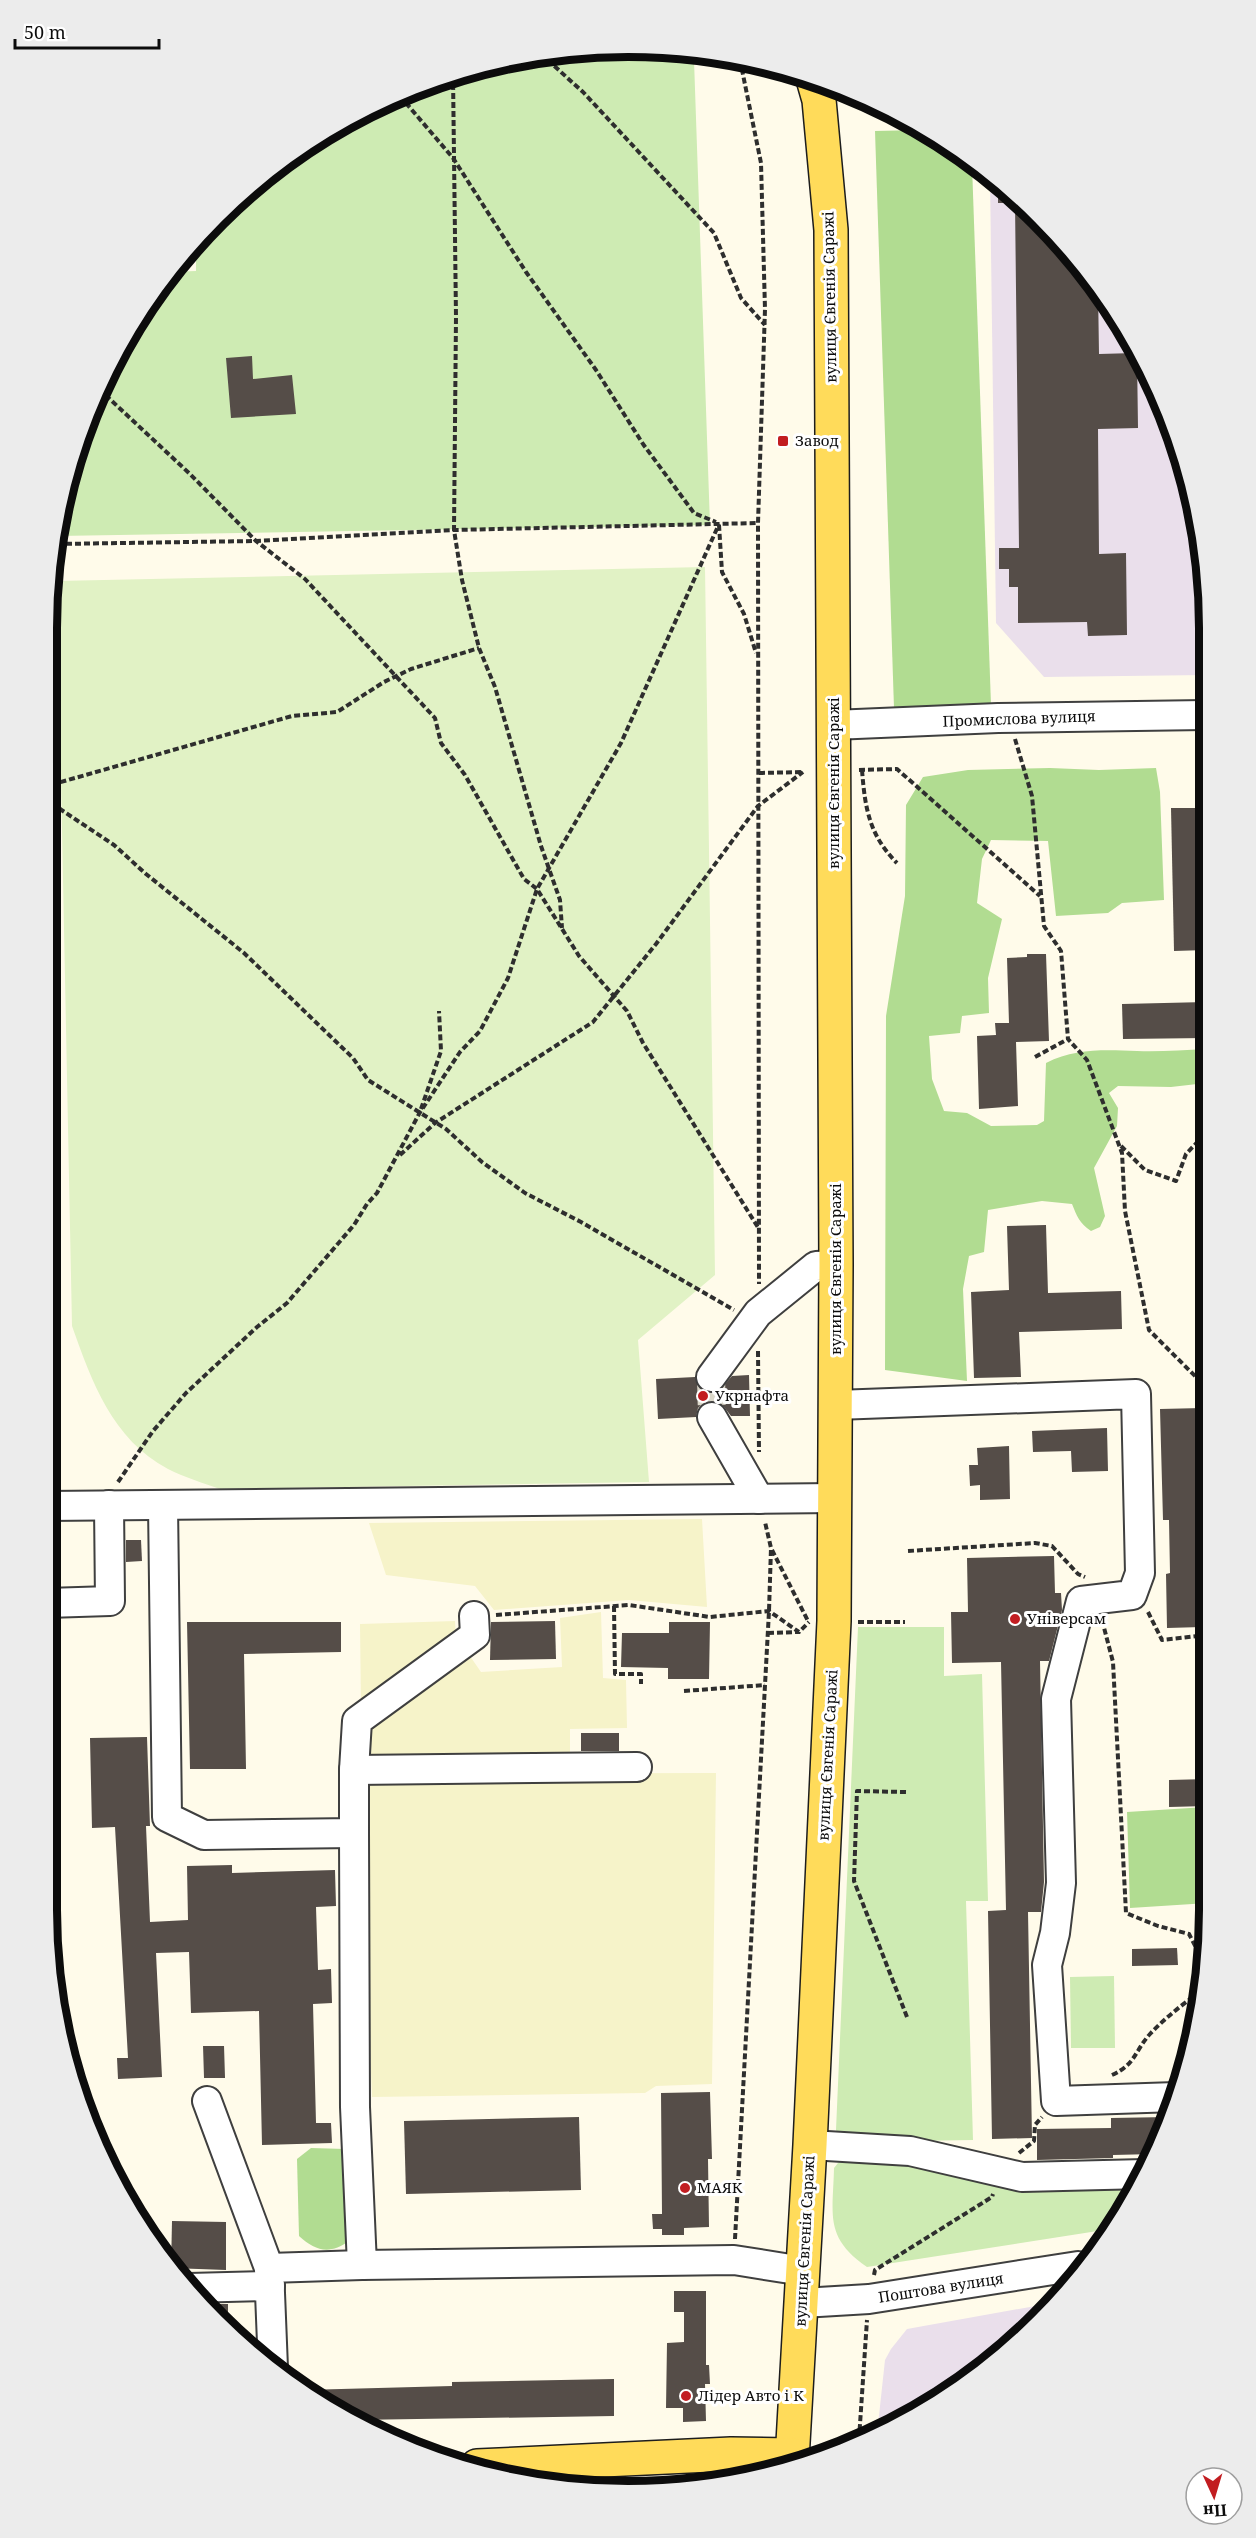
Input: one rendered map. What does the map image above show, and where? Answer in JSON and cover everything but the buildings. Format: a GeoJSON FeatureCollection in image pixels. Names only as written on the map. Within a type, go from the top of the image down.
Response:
{"type":"FeatureCollection","features":[{"type":"Feature","properties":{"kind":"main road","name":"вулиця Євгенія Саражі"},"geometry":{"type":"LineString","coordinates":[[792,2457],[803,2287],[834,1621],[836,1264],[831,230],[819,100],[816,88]]}},
{"type":"Feature","properties":{"kind":"main road"},"geometry":{"type":"LineString","coordinates":[[495,2465],[731,2454],[790,2458]]}},
{"type":"Feature","properties":{"kind":"street","name":"Промислова вулиця"},"geometry":{"type":"LineString","coordinates":[[833,725],[1010,718],[1199,715]]}},
{"type":"Feature","properties":{"kind":"street"},"geometry":{"type":"LineString","coordinates":[[711,1377],[758,1312],[816,1266],[836,1264]]}},
{"type":"Feature","properties":{"kind":"street"},"geometry":{"type":"LineString","coordinates":[[836,1405],[1136,1394],[1140,1573],[1132,1595],[1124,1596],[1089,1589],[1081,1601],[1056,1699],[1061,1883],[1055,1932],[1047,1965],[1056,2101],[1168,2097]]}},
{"type":"Feature","properties":{"kind":"street"},"geometry":{"type":"LineString","coordinates":[[712,1417],[759,1499]]}},
{"type":"Feature","properties":{"kind":"street"},"geometry":{"type":"LineString","coordinates":[[57,1506],[835,1498]]}},
{"type":"Feature","properties":{"kind":"street"},"geometry":{"type":"LineString","coordinates":[[57,1603],[110,1601],[106,1505]]}},
{"type":"Feature","properties":{"kind":"street"},"geometry":{"type":"LineString","coordinates":[[163,1505],[167,1817],[204,1835],[354,1833]]}},
{"type":"Feature","properties":{"kind":"street"},"geometry":{"type":"LineString","coordinates":[[362,2265],[355,2107],[354,1770],[357,1721],[475,1635],[474,1616]]}},
{"type":"Feature","properties":{"kind":"street"},"geometry":{"type":"LineString","coordinates":[[354,1770],[637,1767]]}},
{"type":"Feature","properties":{"kind":"street"},"geometry":{"type":"LineString","coordinates":[[207,2101],[270,2277],[273,2357]]}},
{"type":"Feature","properties":{"kind":"street"},"geometry":{"type":"LineString","coordinates":[[810,2145],[910,2151],[1022,2177],[1134,2174]]}},
{"type":"Feature","properties":{"kind":"street","name":"Поштова вулиця"},"geometry":{"type":"LineString","coordinates":[[200,2287],[362,2265],[734,2260],[803,2287],[869,2299],[1074,2267]]}},
{"type":"Feature","properties":{"kind":"path"},"geometry":{"type":"LineString","coordinates":[[551,62],[584,92],[714,232],[741,298],[765,325]]}},
{"type":"Feature","properties":{"kind":"path"},"geometry":{"type":"LineString","coordinates":[[742,69],[761,163],[765,325],[758,523],[759,1499],[771,1548],[808,1622]]}},
{"type":"Feature","properties":{"kind":"path"},"geometry":{"type":"LineString","coordinates":[[453,84],[456,317],[454,530],[462,580],[479,648],[495,687],[560,900],[562,929]]}},
{"type":"Feature","properties":{"kind":"path"},"geometry":{"type":"LineString","coordinates":[[405,102],[453,158],[526,272],[596,370],[649,452],[694,513],[719,524]]}},
{"type":"Feature","properties":{"kind":"path"},"geometry":{"type":"LineString","coordinates":[[106,396],[190,474],[256,541],[305,579],[435,718],[441,743],[465,775],[524,879],[537,889],[579,956],[627,1011],[644,1043],[759,1230]]}},
{"type":"Feature","properties":{"kind":"path"},"geometry":{"type":"LineString","coordinates":[[64,542],[256,541],[454,530],[758,523]]}},
{"type":"Feature","properties":{"kind":"path"},"geometry":{"type":"LineString","coordinates":[[719,524],[722,572],[744,614],[758,659]]}},
{"type":"Feature","properties":{"kind":"path"},"geometry":{"type":"LineString","coordinates":[[106,1505],[153,1431],[186,1393],[257,1327],[287,1303],[354,1225],[377,1193],[419,1114],[460,1052],[480,1031],[508,978],[537,889],[621,743],[719,524]]}},
{"type":"Feature","properties":{"kind":"path"},"geometry":{"type":"LineString","coordinates":[[57,783],[292,716],[337,712],[384,682],[411,669],[479,648]]}},
{"type":"Feature","properties":{"kind":"path"},"geometry":{"type":"LineString","coordinates":[[1010,718],[1032,796],[1044,926],[1062,951],[1068,1039],[1087,1060],[1122,1153],[1125,1210],[1149,1330],[1199,1380]]}},
{"type":"Feature","properties":{"kind":"path"},"geometry":{"type":"LineString","coordinates":[[759,773],[897,769],[1041,897]]}},
{"type":"Feature","properties":{"kind":"path"},"geometry":{"type":"LineString","coordinates":[[397,1157],[435,1122],[592,1022],[758,806],[833,770]]}},
{"type":"Feature","properties":{"kind":"path"},"geometry":{"type":"LineString","coordinates":[[833,770],[865,805],[881,847],[897,863]]}},
{"type":"Feature","properties":{"kind":"path"},"geometry":{"type":"LineString","coordinates":[[57,796],[60,809],[114,845],[146,874],[228,939],[352,1058],[368,1080],[435,1122],[525,1193],[734,1310],[758,1312]]}},
{"type":"Feature","properties":{"kind":"path"},"geometry":{"type":"LineString","coordinates":[[419,1114],[441,1051],[439,1011]]}},
{"type":"Feature","properties":{"kind":"path"},"geometry":{"type":"LineString","coordinates":[[1035,1057],[1068,1039]]}},
{"type":"Feature","properties":{"kind":"path"},"geometry":{"type":"LineString","coordinates":[[1118,1144],[1145,1170],[1176,1180],[1186,1154],[1199,1140]]}},
{"type":"Feature","properties":{"kind":"path"},"geometry":{"type":"LineString","coordinates":[[908,1551],[1035,1544],[1052,1546],[1089,1589],[1101,1618],[1113,1662],[1126,1913],[1158,1926],[1189,1934],[1198,1951]]}},
{"type":"Feature","properties":{"kind":"path"},"geometry":{"type":"LineString","coordinates":[[734,2260],[771,1548]]}},
{"type":"Feature","properties":{"kind":"path"},"geometry":{"type":"LineString","coordinates":[[1078,1574],[1089,1589]]}},
{"type":"Feature","properties":{"kind":"path"},"geometry":{"type":"LineString","coordinates":[[1124,1596],[1145,1606],[1162,1640],[1199,1636]]}},
{"type":"Feature","properties":{"kind":"path"},"geometry":{"type":"LineString","coordinates":[[474,1616],[629,1605],[710,1617],[769,1611]]}},
{"type":"Feature","properties":{"kind":"path"},"geometry":{"type":"LineString","coordinates":[[614,1606],[615,1674],[641,1674],[641,1684]]}},
{"type":"Feature","properties":{"kind":"path"},"geometry":{"type":"LineString","coordinates":[[768,1633],[799,1632]]}},
{"type":"Feature","properties":{"kind":"path"},"geometry":{"type":"LineString","coordinates":[[684,1691],[765,1685]]}},
{"type":"Feature","properties":{"kind":"path"},"geometry":{"type":"LineString","coordinates":[[906,1792],[857,1791],[854,1881],[907,2017]]}},
{"type":"Feature","properties":{"kind":"path"},"geometry":{"type":"LineString","coordinates":[[1107,2077],[1127,2068],[1149,2036],[1192,1998]]}},
{"type":"Feature","properties":{"kind":"path"},"geometry":{"type":"LineString","coordinates":[[996,2172],[1034,2141],[1035,2125],[1056,2101]]}},
{"type":"Feature","properties":{"kind":"shaded area"},"geometry":{"type":"Polygon","coordinates":[[[990,187],[1032,224],[1081,280],[1123,343],[1156,409],[1180,480],[1194,553],[1198,591],[1199,675],[1044,677],[996,623],[990,187]]]}},
{"type":"Feature","properties":{"kind":"shaded area"},"geometry":{"type":"Polygon","coordinates":[[[702,1519],[707,1607],[629,1600],[494,1610],[475,1586],[386,1575],[369,1523],[702,1519]]]}},
{"type":"Feature","properties":{"kind":"shaded area"},"geometry":{"type":"Polygon","coordinates":[[[601,1612],[603,1678],[626,1680],[627,1728],[570,1729],[570,1758],[357,1761],[358,1723],[465,1649],[481,1672],[562,1667],[560,1618],[601,1612]]]}},
{"type":"Feature","properties":{"kind":"shaded area"},"geometry":{"type":"Polygon","coordinates":[[[455,1621],[456,1638],[361,1708],[360,1624],[455,1621]]]}},
{"type":"Feature","properties":{"kind":"shaded area"},"geometry":{"type":"Polygon","coordinates":[[[716,1773],[712,2084],[656,2086],[645,2093],[372,2097],[360,1798],[367,1783],[381,1774],[716,1773]]]}},
{"type":"Feature","properties":{"kind":"shaded area"},"geometry":{"type":"Polygon","coordinates":[[[1040,2305],[976,2363],[914,2405],[878,2423],[885,2360],[907,2329],[1040,2305]]]}},
{"type":"Feature","properties":{"kind":"green space"},"geometry":{"type":"Polygon","coordinates":[[[628,57],[694,61],[710,525],[65,536],[76,480],[87,444],[116,375],[133,342],[175,280],[182,272],[196,271],[196,256],[199,252],[224,224],[280,175],[343,133],[409,100],[480,76],[553,62],[628,57]]]}},
{"type":"Feature","properties":{"kind":"green space"},"geometry":{"type":"Polygon","coordinates":[[[909,130],[972,172],[991,705],[894,708],[875,131],[909,130]]]}},
{"type":"Feature","properties":{"kind":"green space"},"geometry":{"type":"Polygon","coordinates":[[[705,567],[715,1275],[638,1340],[649,1482],[220,1489],[168,1469],[149,1457],[132,1442],[106,1407],[96,1388],[72,1326],[58,608],[59,581],[705,567]]]}},
{"type":"Feature","properties":{"kind":"green space"},"geometry":{"type":"Polygon","coordinates":[[[1156,768],[1160,792],[1164,900],[1122,903],[1108,913],[1056,916],[1048,841],[991,840],[982,859],[977,903],[1002,919],[988,978],[989,1013],[962,1016],[960,1033],[929,1036],[932,1079],[944,1111],[967,1113],[991,1126],[1037,1125],[1044,1121],[1046,1063],[1079,1052],[1199,1049],[1199,1084],[1171,1087],[1118,1086],[1109,1093],[1118,1108],[1117,1126],[1094,1168],[1105,1216],[1100,1227],[1091,1231],[1087,1228],[1079,1219],[1072,1204],[1042,1201],[988,1210],[984,1252],[969,1256],[963,1289],[967,1381],[885,1370],[886,1016],[905,896],[906,805],[923,777],[968,770],[1156,768]]]}},
{"type":"Feature","properties":{"kind":"green space"},"geometry":{"type":"Polygon","coordinates":[[[858,1627],[944,1627],[944,1676],[982,1674],[988,1901],[966,1901],[973,2140],[849,2142],[840,2138],[836,2130],[858,1627]]]}},
{"type":"Feature","properties":{"kind":"green space"},"geometry":{"type":"Polygon","coordinates":[[[1199,1807],[1199,1904],[1130,1908],[1127,1812],[1199,1807]]]}},
{"type":"Feature","properties":{"kind":"green space"},"geometry":{"type":"Polygon","coordinates":[[[1114,1976],[1115,2048],[1071,2048],[1070,1977],[1114,1976]]]}},
{"type":"Feature","properties":{"kind":"green space"},"geometry":{"type":"Polygon","coordinates":[[[311,2148],[345,2149],[349,2241],[329,2250],[317,2248],[299,2236],[297,2159],[311,2148]]]}},
{"type":"Feature","properties":{"kind":"green space"},"geometry":{"type":"Polygon","coordinates":[[[899,2158],[1026,2185],[1137,2169],[1100,2231],[867,2267],[844,2245],[837,2235],[834,2224],[834,2168],[845,2160],[899,2158]]]}},
{"type":"Feature","properties":{"kind":"tunnel"},"geometry":{"type":"LineString","coordinates":[[711,1377],[712,1417]]}},
{"type":"Feature","properties":{"kind":"place","name":"Завод"},"geometry":{"type":"Point","coordinates":[783,441]}},
{"type":"Feature","properties":{"kind":"place","name":"Укрнафта"},"geometry":{"type":"Point","coordinates":[703,1396]}},
{"type":"Feature","properties":{"kind":"place","name":"Універсам"},"geometry":{"type":"Point","coordinates":[1015,1619]}},
{"type":"Feature","properties":{"kind":"place","name":"МАЯК"},"geometry":{"type":"Point","coordinates":[685,2188]}},
{"type":"Feature","properties":{"kind":"place","name":"Лідер Авто і К"},"geometry":{"type":"Point","coordinates":[686,2396]}}]}
